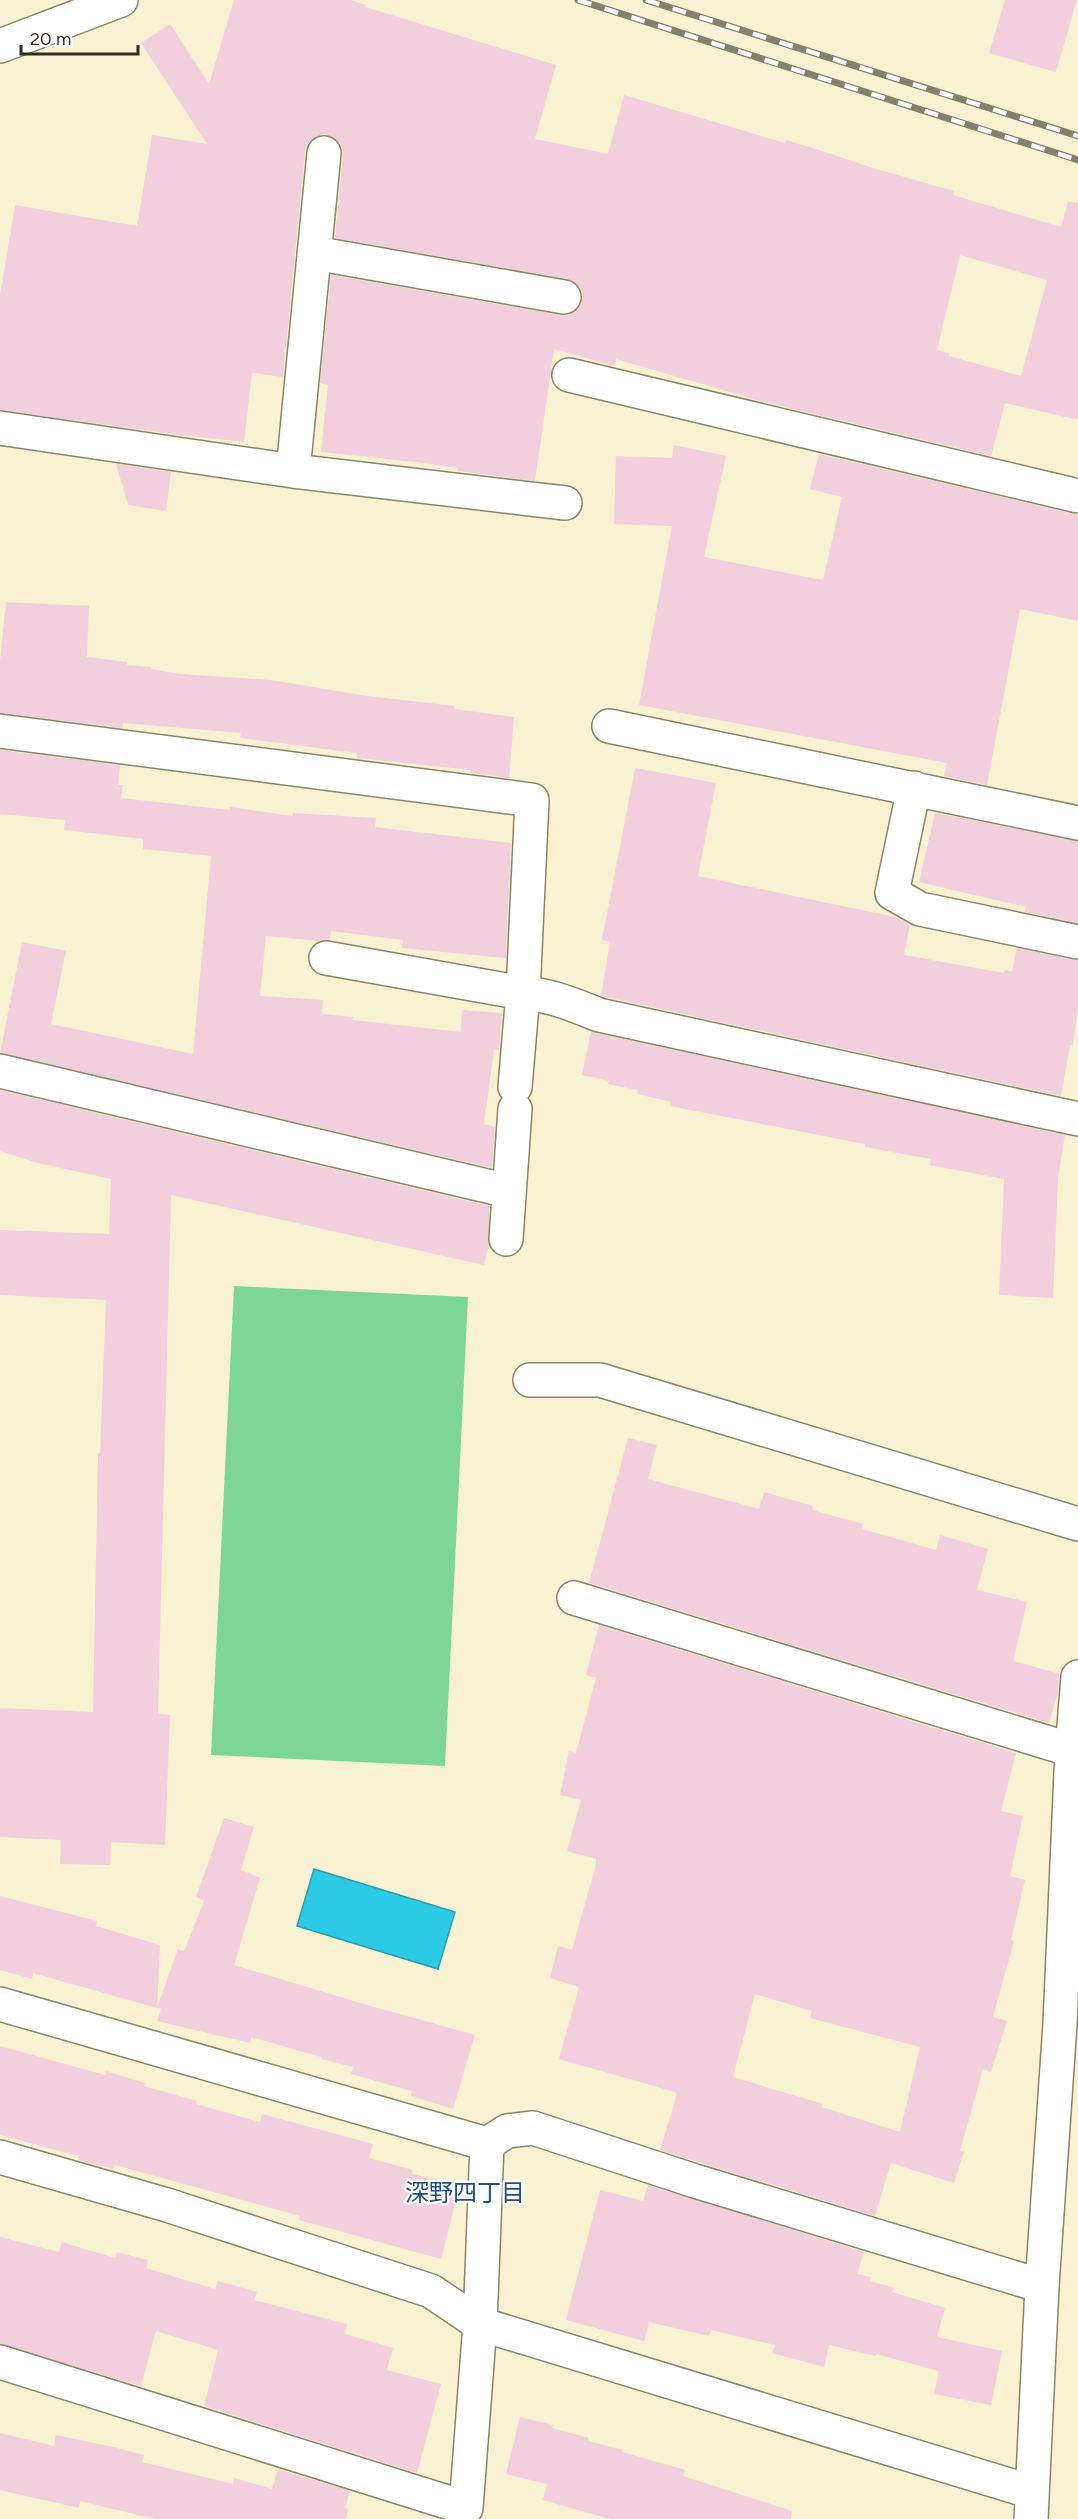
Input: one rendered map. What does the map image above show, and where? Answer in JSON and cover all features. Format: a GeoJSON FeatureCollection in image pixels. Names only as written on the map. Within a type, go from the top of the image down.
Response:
{"type":"FeatureCollection","features":[{"type":"Feature","properties":{"kind":"street"},"geometry":{"type":"LineString","coordinates":[[0,46],[121,0]]}},
{"type":"Feature","properties":{"kind":"street"},"geometry":{"type":"LineString","coordinates":[[293,471],[324,153]]}},
{"type":"Feature","properties":{"kind":"street"},"geometry":{"type":"LineString","coordinates":[[314,253],[564,297]]}},
{"type":"Feature","properties":{"kind":"street"},"geometry":{"type":"LineString","coordinates":[[569,375],[1078,496]]}},
{"type":"Feature","properties":{"kind":"street"},"geometry":{"type":"LineString","coordinates":[[0,428],[293,471],[566,503]]}},
{"type":"Feature","properties":{"kind":"street"},"geometry":{"type":"LineString","coordinates":[[609,726],[1078,823]]}},
{"type":"Feature","properties":{"kind":"street"},"geometry":{"type":"LineString","coordinates":[[0,731],[532,800],[523,993],[506,1239]]}},
{"type":"Feature","properties":{"kind":"street"},"geometry":{"type":"LineString","coordinates":[[914,788],[892,893],[920,909],[1078,942]]}},
{"type":"Feature","properties":{"kind":"street"},"geometry":{"type":"LineString","coordinates":[[326,958],[556,998],[599,1015],[1078,1119]]}},
{"type":"Feature","properties":{"kind":"street"},"geometry":{"type":"LineString","coordinates":[[0,1071],[508,1191]]}},
{"type":"Feature","properties":{"kind":"street"},"geometry":{"type":"LineString","coordinates":[[530,1380],[600,1380],[1078,1524]]}},
{"type":"Feature","properties":{"kind":"street"},"geometry":{"type":"LineString","coordinates":[[573,1598],[1072,1750]]}},
{"type":"Feature","properties":{"kind":"street"},"geometry":{"type":"LineString","coordinates":[[0,2157],[167,2205],[431,2291],[480,2324],[1031,2505],[1042,2286],[1060,2024],[1072,1750],[1078,1677]]}},
{"type":"Feature","properties":{"kind":"street"},"geometry":{"type":"LineString","coordinates":[[0,2004],[487,2144],[507,2131],[532,2128],[695,2181],[1042,2286]]}},
{"type":"Feature","properties":{"kind":"street"},"geometry":{"type":"LineString","coordinates":[[0,2362],[466,2508],[480,2324],[487,2144]]}},
{"type":"Feature","properties":{"kind":"green space"},"geometry":{"type":"Polygon","coordinates":[[[234,1286],[468,1297],[445,1766],[211,1755],[234,1286]]]}},
{"type":"Feature","properties":{"kind":"water"},"geometry":{"type":"Polygon","coordinates":[[[314,1869],[455,1912],[438,1969],[297,1926],[314,1869]]]}},
{"type":"Feature","properties":{"kind":"building"},"geometry":{"type":"Polygon","coordinates":[[[234,0],[350,0],[366,5],[365,7],[556,65],[535,139],[608,154],[624,95],[785,143],[786,140],[816,149],[954,191],[953,195],[1061,227],[1068,202],[1078,203],[1078,420],[1005,403],[991,456],[764,402],[616,359],[614,366],[554,349],[535,481],[458,471],[458,468],[416,462],[321,452],[328,385],[320,383],[331,275],[561,315],[570,315],[578,309],[582,300],[582,291],[576,283],[567,279],[335,238],[343,154],[335,138],[325,134],[309,142],[305,151],[283,377],[252,373],[244,442],[0,410],[0,295],[15,205],[137,226],[152,135],[207,144],[141,43],[170,24],[209,84],[234,0]],[[960,255],[937,350],[949,353],[949,356],[1021,376],[1047,280],[960,255]]]}},
{"type":"Feature","properties":{"kind":"building"},"geometry":{"type":"Polygon","coordinates":[[[1005,0],[1077,0],[1056,72],[989,53],[1005,0]]]}},
{"type":"Feature","properties":{"kind":"building"},"geometry":{"type":"Polygon","coordinates":[[[674,445],[726,456],[704,557],[823,580],[842,497],[810,489],[819,454],[1078,515],[1078,621],[1020,609],[987,785],[944,776],[947,763],[639,705],[672,526],[614,524],[616,456],[672,458],[674,445]]]}},
{"type":"Feature","properties":{"kind":"building"},"geometry":{"type":"Polygon","coordinates":[[[116,464],[171,472],[166,511],[128,505],[116,464]]]}},
{"type":"Feature","properties":{"kind":"building"},"geometry":{"type":"Polygon","coordinates":[[[6,602],[89,606],[87,657],[127,662],[127,665],[151,667],[151,669],[180,674],[271,680],[367,696],[454,706],[454,709],[514,717],[509,778],[471,773],[471,770],[357,758],[357,753],[240,738],[241,733],[123,723],[122,728],[0,713],[0,661],[6,602]]]}},
{"type":"Feature","properties":{"kind":"building"},"geometry":{"type":"Polygon","coordinates":[[[0,750],[120,765],[118,785],[123,785],[121,798],[230,810],[230,807],[293,816],[293,813],[376,818],[375,827],[511,843],[506,958],[402,948],[403,940],[331,931],[330,940],[319,941],[266,936],[260,996],[323,1000],[322,1014],[353,1017],[352,1020],[461,1032],[462,1010],[502,1013],[499,1050],[494,1050],[484,1124],[495,1127],[492,1168],[0,1053],[22,942],[66,951],[51,1024],[193,1054],[211,856],[143,849],[143,839],[64,830],[65,820],[0,814],[0,750]]]}},
{"type":"Feature","properties":{"kind":"building"},"geometry":{"type":"Polygon","coordinates":[[[635,768],[716,783],[698,876],[895,917],[910,925],[904,955],[1004,973],[1005,970],[1012,972],[1017,948],[1078,960],[1078,1007],[1073,1045],[1070,1045],[1061,1096],[601,996],[610,942],[602,940],[635,768]]]}},
{"type":"Feature","properties":{"kind":"building"},"geometry":{"type":"Polygon","coordinates":[[[935,813],[1078,841],[1078,923],[1025,912],[1026,907],[919,882],[935,813]]]}},
{"type":"Feature","properties":{"kind":"building"},"geometry":{"type":"Polygon","coordinates":[[[591,1032],[1065,1135],[1058,1177],[1053,1298],[999,1295],[1004,1179],[930,1165],[931,1159],[865,1147],[865,1144],[670,1106],[671,1102],[637,1094],[638,1090],[608,1084],[609,1081],[582,1075],[591,1032]]]}},
{"type":"Feature","properties":{"kind":"building"},"geometry":{"type":"Polygon","coordinates":[[[0,1090],[489,1206],[489,1244],[484,1265],[171,1195],[158,1714],[170,1715],[165,1845],[111,1842],[110,1865],[60,1864],[61,1840],[0,1837],[0,1708],[93,1712],[98,1453],[100,1453],[106,1300],[0,1295],[0,1230],[109,1234],[111,1179],[38,1163],[0,1151],[0,1090]]]}},
{"type":"Feature","properties":{"kind":"building"},"geometry":{"type":"Polygon","coordinates":[[[628,1438],[657,1445],[648,1479],[759,1509],[764,1492],[813,1506],[812,1510],[863,1524],[862,1529],[936,1550],[940,1535],[988,1549],[977,1590],[1027,1602],[1013,1661],[1060,1674],[1058,1692],[1049,1723],[589,1583],[628,1438]]]}},
{"type":"Feature","properties":{"kind":"building"},"geometry":{"type":"Polygon","coordinates":[[[599,1625],[1016,1753],[1001,1811],[1023,1816],[1010,1876],[1025,1880],[1011,1940],[1014,1941],[993,2017],[1007,2021],[991,2072],[983,2069],[960,2151],[964,2152],[954,2183],[891,2163],[875,2216],[701,2163],[660,2150],[677,2094],[675,2092],[559,2059],[579,1987],[550,1978],[558,1946],[572,1950],[596,1864],[596,1859],[567,1851],[581,1800],[560,1795],[569,1751],[576,1753],[596,1678],[586,1675],[599,1625]],[[755,1994],[733,2077],[823,2104],[822,2107],[900,2132],[920,2047],[810,2018],[812,2011],[755,1994]]]}},
{"type":"Feature","properties":{"kind":"building"},"geometry":{"type":"Polygon","coordinates":[[[224,1818],[254,1827],[241,1870],[260,1878],[234,1965],[475,2035],[453,2109],[411,2096],[412,2091],[351,2074],[353,2067],[321,2059],[321,2057],[251,2037],[250,2043],[157,2021],[161,2009],[157,2008],[178,1949],[184,1951],[204,1901],[196,1897],[224,1818]]]}},
{"type":"Feature","properties":{"kind":"building"},"geometry":{"type":"Polygon","coordinates":[[[0,1896],[97,1921],[96,1926],[160,1945],[157,2008],[33,1973],[32,1979],[0,1970],[0,1896]]]}},
{"type":"Feature","properties":{"kind":"building"},"geometry":{"type":"Polygon","coordinates":[[[0,2046],[105,2075],[106,2071],[145,2083],[144,2086],[197,2101],[196,2104],[260,2122],[262,2114],[373,2144],[369,2158],[413,2170],[412,2174],[460,2185],[441,2259],[299,2220],[300,2216],[115,2165],[113,2169],[78,2160],[79,2156],[0,2135],[0,2046]]]}},
{"type":"Feature","properties":{"kind":"building"},"geometry":{"type":"Polygon","coordinates":[[[648,2185],[864,2252],[857,2274],[871,2277],[870,2281],[894,2288],[892,2292],[945,2308],[937,2337],[1002,2351],[991,2405],[934,2394],[939,2371],[876,2354],[876,2356],[829,2345],[824,2367],[772,2353],[775,2345],[711,2330],[709,2336],[649,2322],[644,2341],[566,2320],[600,2190],[643,2201],[648,2185]]]}},
{"type":"Feature","properties":{"kind":"building"},"geometry":{"type":"Polygon","coordinates":[[[0,2237],[59,2252],[62,2242],[115,2258],[117,2252],[148,2260],[146,2268],[215,2289],[218,2281],[257,2292],[254,2300],[347,2324],[345,2334],[393,2348],[387,2370],[441,2384],[417,2473],[204,2406],[218,2350],[156,2331],[141,2386],[0,2344],[0,2237]]]}},
{"type":"Feature","properties":{"kind":"building"},"geometry":{"type":"Polygon","coordinates":[[[520,2417],[553,2425],[552,2428],[589,2438],[588,2441],[685,2470],[683,2476],[792,2511],[791,2519],[610,2519],[543,2500],[547,2484],[506,2474],[520,2417]]]}},
{"type":"Feature","properties":{"kind":"building"},"geometry":{"type":"Polygon","coordinates":[[[0,2433],[54,2446],[56,2435],[113,2447],[144,2455],[142,2462],[233,2484],[234,2478],[272,2489],[278,2469],[350,2491],[345,2508],[348,2509],[346,2519],[154,2519],[80,2501],[79,2508],[0,2490],[0,2433]]]}},
{"type":"Feature","properties":{"kind":"railway"},"geometry":{"type":"LineString","coordinates":[[578,0],[1078,160]]}},
{"type":"Feature","properties":{"kind":"railway"},"geometry":{"type":"LineString","coordinates":[[646,0],[1078,136]]}},
{"type":"Feature","properties":{"kind":"district","name":"深野四丁目"},"geometry":{"type":"Point","coordinates":[465,2192]}}]}
